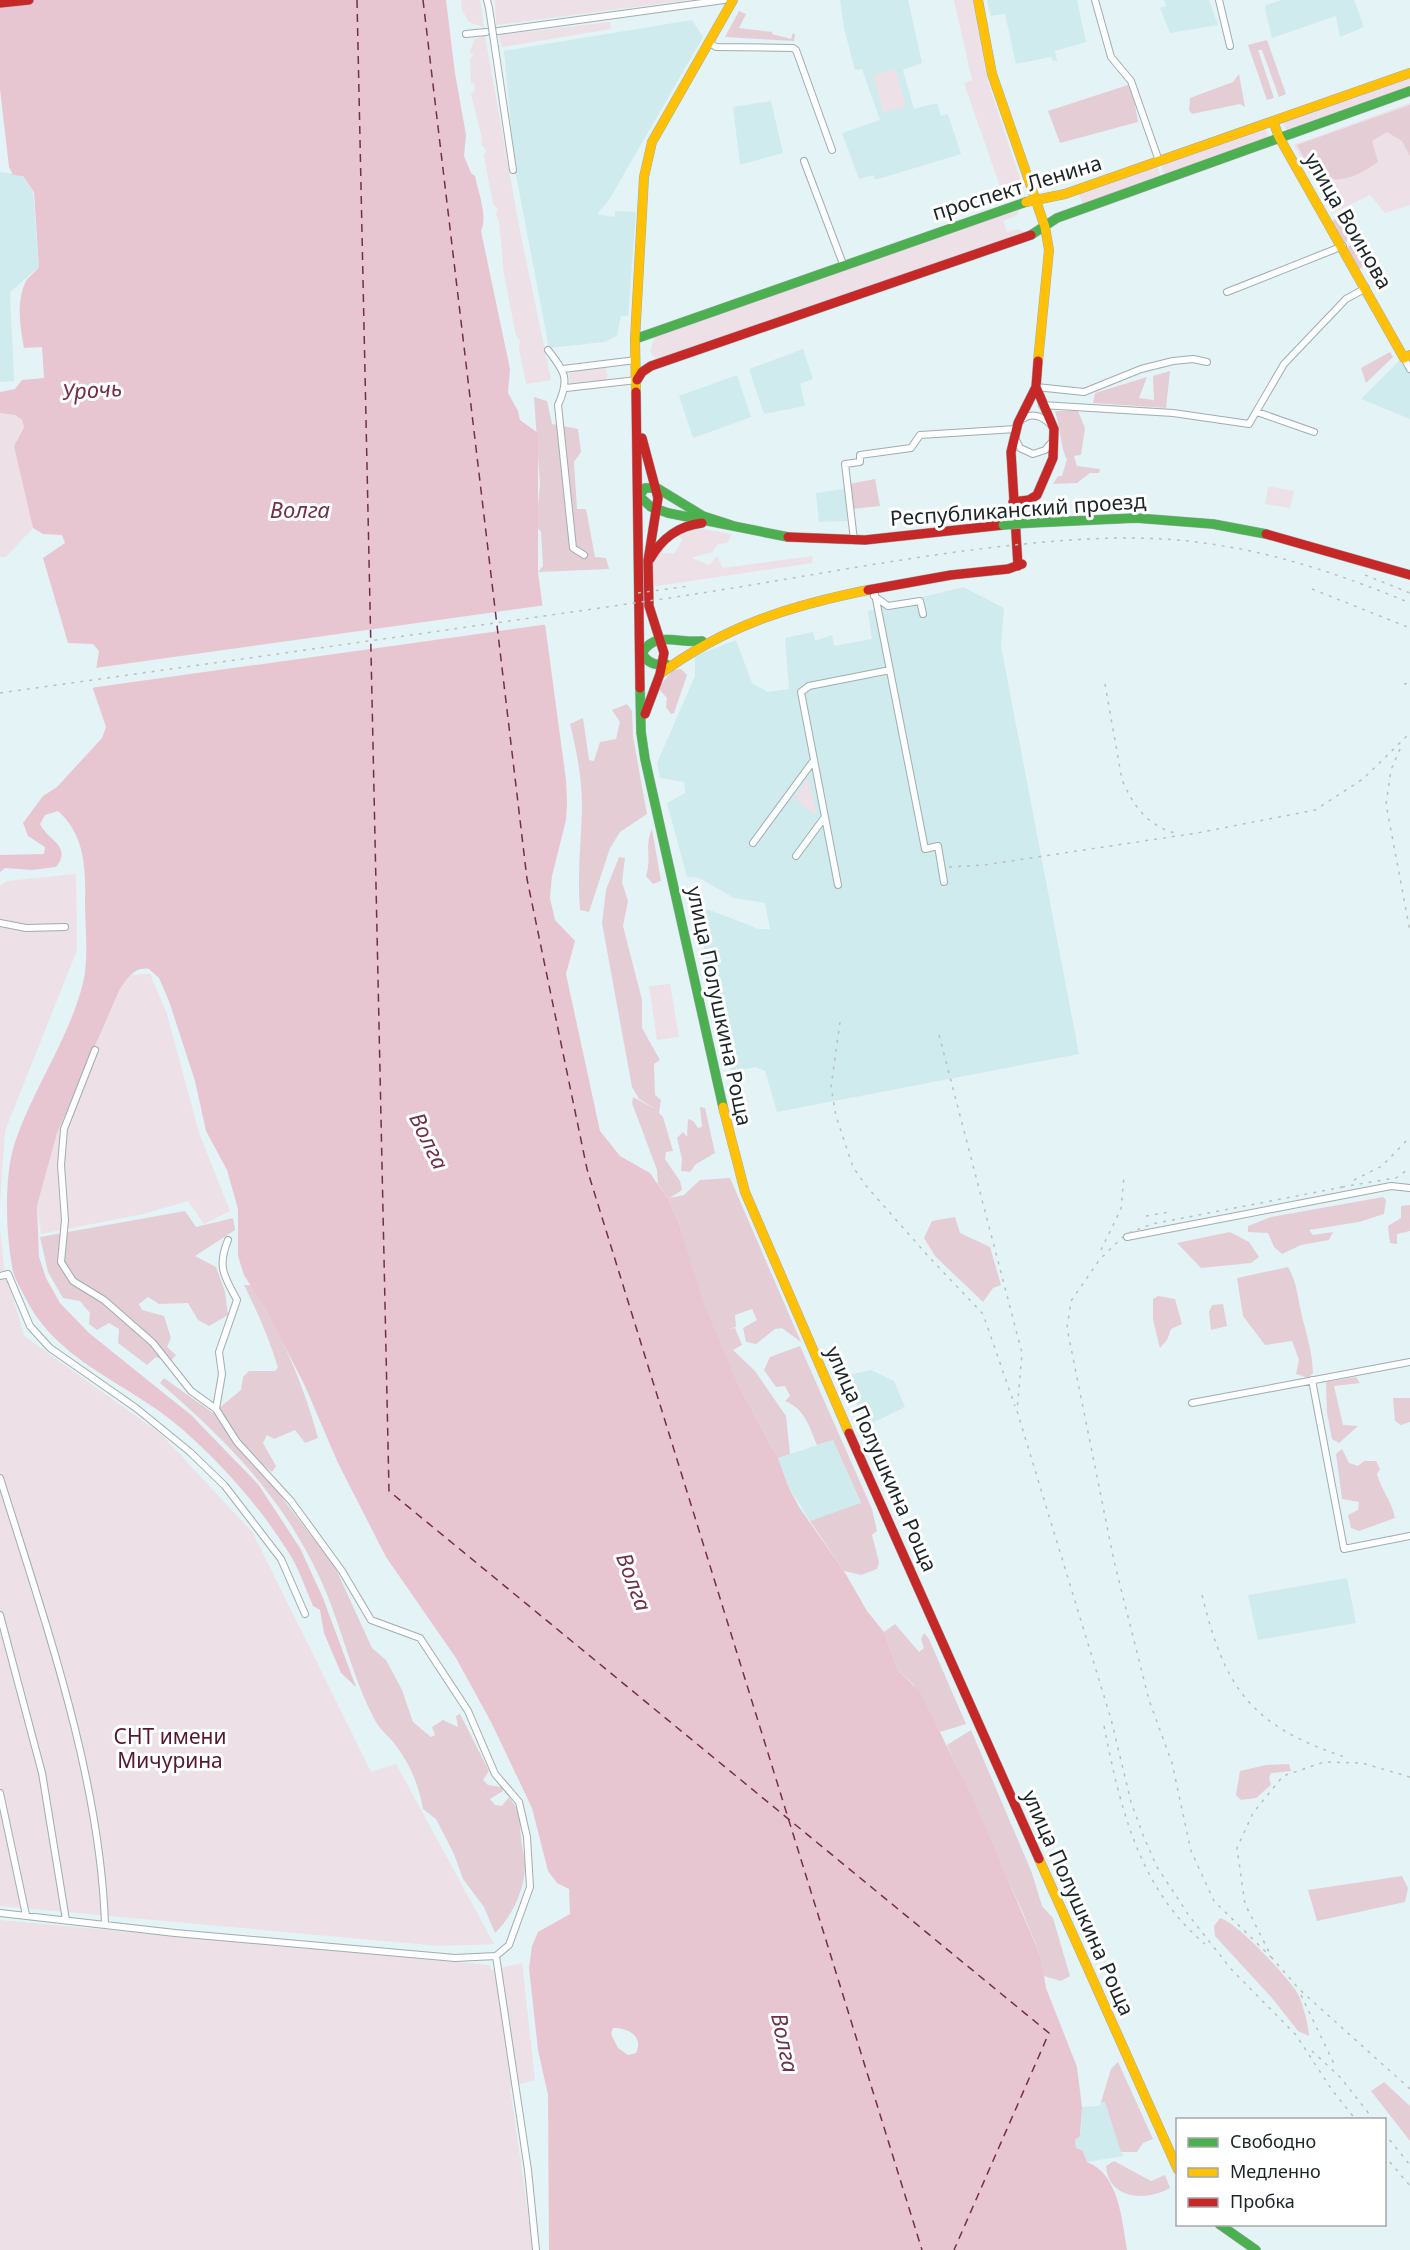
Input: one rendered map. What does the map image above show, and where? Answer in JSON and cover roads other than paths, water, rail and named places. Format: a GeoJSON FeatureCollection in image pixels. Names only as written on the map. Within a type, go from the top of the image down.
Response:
{"type":"FeatureCollection","features":[{"type":"Feature","properties":{"kind":"main road"},"geometry":{"type":"LineString","coordinates":[[0,3],[28,0]]}},
{"type":"Feature","properties":{"kind":"main road"},"geometry":{"type":"LineString","coordinates":[[721,24],[724,0]]}},
{"type":"Feature","properties":{"kind":"main road"},"geometry":{"type":"LineString","coordinates":[[662,670],[661,638],[649,606],[648,561],[660,490],[650,466],[638,414],[635,339],[641,223],[649,151],[733,0]]}},
{"type":"Feature","properties":{"kind":"main road"},"geometry":{"type":"LineString","coordinates":[[978,0],[992,74],[1045,227],[1049,250],[1036,387],[1016,429],[1011,452],[1015,501],[1029,500],[1037,495],[1044,485],[1053,458],[1054,434],[1036,387]]}},
{"type":"Feature","properties":{"kind":"main road","name":"проспект Ленина"},"geometry":{"type":"LineString","coordinates":[[635,339],[1017,204],[1065,194],[1410,73]]}},
{"type":"Feature","properties":{"kind":"main road","name":"проспект Ленина"},"geometry":{"type":"LineString","coordinates":[[637,380],[642,372],[651,366],[1030,236],[1057,218],[1410,91]]}},
{"type":"Feature","properties":{"kind":"main road","name":"улица Воинова"},"geometry":{"type":"LineString","coordinates":[[1273,121],[1279,137],[1407,356]]}},
{"type":"Feature","properties":{"kind":"main road"},"geometry":{"type":"LineString","coordinates":[[636,356],[651,366]]}},
{"type":"Feature","properties":{"kind":"main road","name":"улица Полушкина Роща"},"geometry":{"type":"LineString","coordinates":[[638,414],[642,732],[651,788],[731,1148],[745,1192],[825,1380],[1176,2166]]}},
{"type":"Feature","properties":{"kind":"main road"},"geometry":{"type":"LineString","coordinates":[[639,496],[645,488],[660,490]]}},
{"type":"Feature","properties":{"kind":"main road","name":"Республиканский проезд"},"geometry":{"type":"LineString","coordinates":[[660,490],[695,511],[731,525]]}},
{"type":"Feature","properties":{"kind":"main road","name":"Республиканский проезд"},"geometry":{"type":"LineString","coordinates":[[639,496],[642,501],[657,508],[731,525],[813,539],[854,540],[1004,525],[1136,518],[1213,524],[1271,535],[1410,575]]}},
{"type":"Feature","properties":{"kind":"main road","name":"улица Полушкина Роща"},"geometry":{"type":"LineString","coordinates":[[661,638],[694,643],[713,638],[760,618],[874,592],[1020,566],[1015,501]]}},
{"type":"Feature","properties":{"kind":"main road","name":"Республиканский проезд"},"geometry":{"type":"LineString","coordinates":[[648,561],[672,532],[694,523],[716,522]]}},
{"type":"Feature","properties":{"kind":"main road"},"geometry":{"type":"LineString","coordinates":[[661,638],[646,644],[642,653],[647,661],[662,670]]}},
{"type":"Feature","properties":{"kind":"main road","name":"улица Полушкина Роща"},"geometry":{"type":"LineString","coordinates":[[642,732],[646,710],[662,670],[713,638]]}},
{"type":"Feature","properties":{"kind":"main road"},"geometry":{"type":"LineString","coordinates":[[1222,2226],[1256,2250]]}},
{"type":"Feature","properties":{"kind":"street"},"geometry":{"type":"LineString","coordinates":[[487,0],[513,170]]}},
{"type":"Feature","properties":{"kind":"street"},"geometry":{"type":"LineString","coordinates":[[498,31],[724,0]]}},
{"type":"Feature","properties":{"kind":"street"},"geometry":{"type":"LineString","coordinates":[[1095,0],[1111,57],[1131,81],[1159,161]]}},
{"type":"Feature","properties":{"kind":"street"},"geometry":{"type":"LineString","coordinates":[[1218,0],[1230,46]]}},
{"type":"Feature","properties":{"kind":"street"},"geometry":{"type":"LineString","coordinates":[[466,34],[486,32]]}},
{"type":"Feature","properties":{"kind":"street"},"geometry":{"type":"LineString","coordinates":[[710,43],[716,47],[793,48],[796,50],[832,150]]}},
{"type":"Feature","properties":{"kind":"street"},"geometry":{"type":"LineString","coordinates":[[804,161],[843,264]]}},
{"type":"Feature","properties":{"kind":"street"},"geometry":{"type":"LineString","coordinates":[[1227,291],[1343,246]]}},
{"type":"Feature","properties":{"kind":"street"},"geometry":{"type":"LineString","coordinates":[[1042,405],[1173,413],[1249,424],[1269,386],[1284,364],[1346,299],[1366,287]]}},
{"type":"Feature","properties":{"kind":"street"},"geometry":{"type":"LineString","coordinates":[[548,350],[563,369],[566,388],[558,405],[573,548],[584,555]]}},
{"type":"Feature","properties":{"kind":"street"},"geometry":{"type":"LineString","coordinates":[[563,369],[609,363],[636,356]]}},
{"type":"Feature","properties":{"kind":"street","name":"улица Воинова"},"geometry":{"type":"LineString","coordinates":[[1407,356],[1410,369]]}},
{"type":"Feature","properties":{"kind":"street"},"geometry":{"type":"LineString","coordinates":[[1036,387],[1084,392],[1142,369],[1173,361],[1193,359],[1207,362]]}},
{"type":"Feature","properties":{"kind":"street"},"geometry":{"type":"LineString","coordinates":[[566,388],[637,380]]}},
{"type":"Feature","properties":{"kind":"street"},"geometry":{"type":"LineString","coordinates":[[1257,412],[1314,432]]}},
{"type":"Feature","properties":{"kind":"street"},"geometry":{"type":"LineString","coordinates":[[1034,415],[1042,417],[1054,434],[1046,450],[1033,454],[1020,448],[1016,429],[1025,417],[1034,415]]}},
{"type":"Feature","properties":{"kind":"street"},"geometry":{"type":"LineString","coordinates":[[854,540],[845,464],[860,462],[860,455],[911,447],[920,435],[1016,429]]}},
{"type":"Feature","properties":{"kind":"street"},"geometry":{"type":"LineString","coordinates":[[874,592],[888,606],[920,601],[923,614]]}},
{"type":"Feature","properties":{"kind":"street"},"geometry":{"type":"LineString","coordinates":[[874,592],[925,849],[938,846],[944,882]]}},
{"type":"Feature","properties":{"kind":"street"},"geometry":{"type":"LineString","coordinates":[[838,885],[801,692],[809,686],[890,670]]}},
{"type":"Feature","properties":{"kind":"street"},"geometry":{"type":"LineString","coordinates":[[753,843],[814,760]]}},
{"type":"Feature","properties":{"kind":"street"},"geometry":{"type":"LineString","coordinates":[[796,856],[824,818]]}},
{"type":"Feature","properties":{"kind":"street"},"geometry":{"type":"LineString","coordinates":[[0,923],[26,928],[64,927]]}},
{"type":"Feature","properties":{"kind":"street"},"geometry":{"type":"LineString","coordinates":[[0,1913],[342,1949],[455,1958],[496,1956],[509,1945],[530,1887],[527,1837],[519,1802],[495,1774],[468,1711],[420,1638],[371,1620],[342,1571],[291,1501],[237,1442],[216,1409],[191,1391],[153,1343],[104,1300],[73,1281],[61,1262],[65,1220],[61,1165],[64,1129],[94,1050]]}},
{"type":"Feature","properties":{"kind":"street"},"geometry":{"type":"LineString","coordinates":[[1127,1237],[1391,1186],[1410,1188]]}},
{"type":"Feature","properties":{"kind":"street"},"geometry":{"type":"LineString","coordinates":[[216,1409],[222,1374],[219,1352],[237,1300],[224,1276],[221,1257],[228,1240]]}},
{"type":"Feature","properties":{"kind":"street"},"geometry":{"type":"LineString","coordinates":[[0,1276],[8,1274],[30,1326],[50,1348],[136,1408],[190,1452],[225,1486],[281,1559],[305,1614]]}},
{"type":"Feature","properties":{"kind":"street"},"geometry":{"type":"LineString","coordinates":[[1192,1403],[1409,1362],[1410,1370]]}},
{"type":"Feature","properties":{"kind":"street"},"geometry":{"type":"LineString","coordinates":[[1312,1380],[1344,1549],[1410,1536]]}},
{"type":"Feature","properties":{"kind":"street"},"geometry":{"type":"LineString","coordinates":[[0,1478],[70,1709],[93,1816],[104,1897],[105,1924]]}},
{"type":"Feature","properties":{"kind":"street"},"geometry":{"type":"LineString","coordinates":[[0,1615],[42,1773],[63,1886],[66,1920]]}},
{"type":"Feature","properties":{"kind":"street"},"geometry":{"type":"LineString","coordinates":[[0,1793],[26,1915]]}},
{"type":"Feature","properties":{"kind":"street"},"geometry":{"type":"LineString","coordinates":[[496,1956],[528,2170],[536,2250]]}},
{"type":"Feature","properties":{"kind":"water","name":"Волга"},"geometry":{"type":"Polygon","coordinates":[[[0,0],[446,0],[466,135],[464,156],[471,173],[475,176],[482,204],[481,231],[510,369],[508,393],[518,411],[520,420],[538,433],[538,572],[566,780],[567,803],[566,820],[552,876],[550,898],[555,920],[575,941],[566,974],[600,1131],[620,1156],[650,1173],[668,1199],[679,1223],[704,1305],[740,1388],[778,1458],[788,1486],[799,1507],[844,1571],[867,1611],[884,1632],[898,1670],[920,1692],[975,1803],[1041,1957],[1046,1988],[1077,2067],[1082,2107],[1080,2136],[1075,2140],[1076,2148],[1083,2151],[1087,2162],[1098,2168],[1112,2187],[1121,2212],[1127,2250],[549,2250],[548,2095],[538,2050],[529,1968],[532,1946],[538,1932],[570,1914],[569,1889],[557,1883],[548,1871],[532,1808],[491,1722],[456,1658],[386,1557],[338,1463],[305,1386],[266,1310],[244,1275],[238,1256],[238,1209],[227,1170],[206,1131],[195,1081],[169,1001],[159,978],[149,969],[135,972],[119,991],[57,1133],[37,1206],[39,1257],[46,1278],[60,1303],[89,1333],[191,1415],[258,1484],[300,1548],[323,1598],[356,1687],[341,1673],[324,1633],[320,1610],[313,1606],[291,1556],[252,1501],[211,1456],[182,1429],[162,1413],[75,1356],[56,1339],[39,1320],[18,1284],[13,1271],[9,1242],[7,1193],[10,1162],[20,1128],[59,1047],[83,983],[86,953],[85,878],[79,842],[67,820],[58,811],[45,815],[40,824],[60,848],[62,854],[56,867],[32,870],[5,868],[0,872],[0,855],[44,854],[45,847],[28,836],[23,823],[43,796],[57,787],[102,738],[106,727],[93,689],[99,651],[93,644],[68,643],[43,558],[65,543],[62,535],[43,534],[33,528],[14,446],[24,427],[22,420],[15,415],[0,413],[0,392],[15,389],[22,380],[44,378],[42,347],[24,348],[20,314],[21,297],[26,281],[39,267],[34,192],[23,176],[13,175],[9,167],[0,89],[0,0]],[[613,2028],[611,2034],[618,2048],[628,2055],[636,2053],[638,2042],[636,2038],[629,2031],[613,2028]]]}},
{"type":"Feature","properties":{"kind":"railway"},"geometry":{"type":"LineString","coordinates":[[0,693],[662,599],[954,552],[1077,540],[1157,539],[1237,548],[1312,567],[1410,603]]}},
{"type":"Feature","properties":{"kind":"railway"},"geometry":{"type":"LineString","coordinates":[[1365,575],[1410,593]]}},
{"type":"Feature","properties":{"kind":"railway"},"geometry":{"type":"LineString","coordinates":[[638,593],[689,586]]}},
{"type":"Feature","properties":{"kind":"railway"},"geometry":{"type":"LineString","coordinates":[[1312,589],[1410,628]]}},
{"type":"Feature","properties":{"kind":"railway"},"geometry":{"type":"LineString","coordinates":[[1404,684],[1410,683]]}},
{"type":"Feature","properties":{"kind":"railway"},"geometry":{"type":"LineString","coordinates":[[1105,684],[1122,780],[1143,814],[1159,826],[1179,834]]}},
{"type":"Feature","properties":{"kind":"railway"},"geometry":{"type":"LineString","coordinates":[[949,867],[984,865],[1197,833],[1315,810],[1363,779],[1410,733]]}},
{"type":"Feature","properties":{"kind":"railway"},"geometry":{"type":"LineString","coordinates":[[1400,749],[1391,770],[1386,804],[1410,931]]}},
{"type":"Feature","properties":{"kind":"railway"},"geometry":{"type":"LineString","coordinates":[[840,1022],[831,1087],[836,1116],[853,1167],[867,1187],[983,1314],[1015,1406]]}},
{"type":"Feature","properties":{"kind":"railway"},"geometry":{"type":"LineString","coordinates":[[939,1035],[1022,1353],[1017,1411],[1111,1719],[1131,1802],[1143,1835],[1157,1867],[1190,1917],[1231,1969],[1296,2035],[1332,2090],[1354,2118]]}},
{"type":"Feature","properties":{"kind":"railway"},"geometry":{"type":"LineString","coordinates":[[1354,1180],[1382,1166],[1410,1137]]}},
{"type":"Feature","properties":{"kind":"railway"},"geometry":{"type":"LineString","coordinates":[[1342,1187],[1396,1178],[1410,1168]]}},
{"type":"Feature","properties":{"kind":"railway"},"geometry":{"type":"LineString","coordinates":[[1101,1250],[1121,1209],[1124,1176]]}},
{"type":"Feature","properties":{"kind":"railway"},"geometry":{"type":"LineString","coordinates":[[1272,1958],[1214,1901],[1191,1851],[1172,1763],[1149,1700],[1114,1561],[1067,1328],[1071,1301],[1100,1259],[1126,1234],[1152,1224],[1348,1186]]}},
{"type":"Feature","properties":{"kind":"railway"},"geometry":{"type":"LineString","coordinates":[[1146,1216],[1170,1212]]}},
{"type":"Feature","properties":{"kind":"railway"},"geometry":{"type":"LineString","coordinates":[[1202,1595],[1221,1656],[1233,1680],[1248,1700],[1266,1718],[1288,1733],[1348,1758]]}},
{"type":"Feature","properties":{"kind":"railway"},"geometry":{"type":"LineString","coordinates":[[1104,1726],[1126,1816],[1148,1872],[1182,1922],[1205,1944]]}},
{"type":"Feature","properties":{"kind":"railway"},"geometry":{"type":"LineString","coordinates":[[1410,1777],[1362,1763],[1324,1762],[1283,1776],[1253,1813],[1237,1848],[1245,1904],[1272,1958],[1299,1989],[1410,2089]]}},
{"type":"Feature","properties":{"kind":"railway"},"geometry":{"type":"LineString","coordinates":[[1301,1995],[1336,2068]]}},
{"type":"Feature","properties":{"kind":"railway"},"geometry":{"type":"LineString","coordinates":[[1312,2051],[1340,2077],[1372,2118]]}},
{"type":"Feature","properties":{"kind":"railway"},"geometry":{"type":"LineString","coordinates":[[1386,2135],[1410,2165]]}},
{"type":"Feature","properties":{"kind":"railway"},"geometry":{"type":"LineString","coordinates":[[1386,2157],[1410,2186]]}},
{"type":"Feature","properties":{"kind":"water label","name":"Урочь"},"geometry":{"type":"Point","coordinates":[92,390]}},
{"type":"Feature","properties":{"kind":"park label","name":"СНТ имени Мичурина"},"geometry":{"type":"Point","coordinates":[170,1749]}}]}
